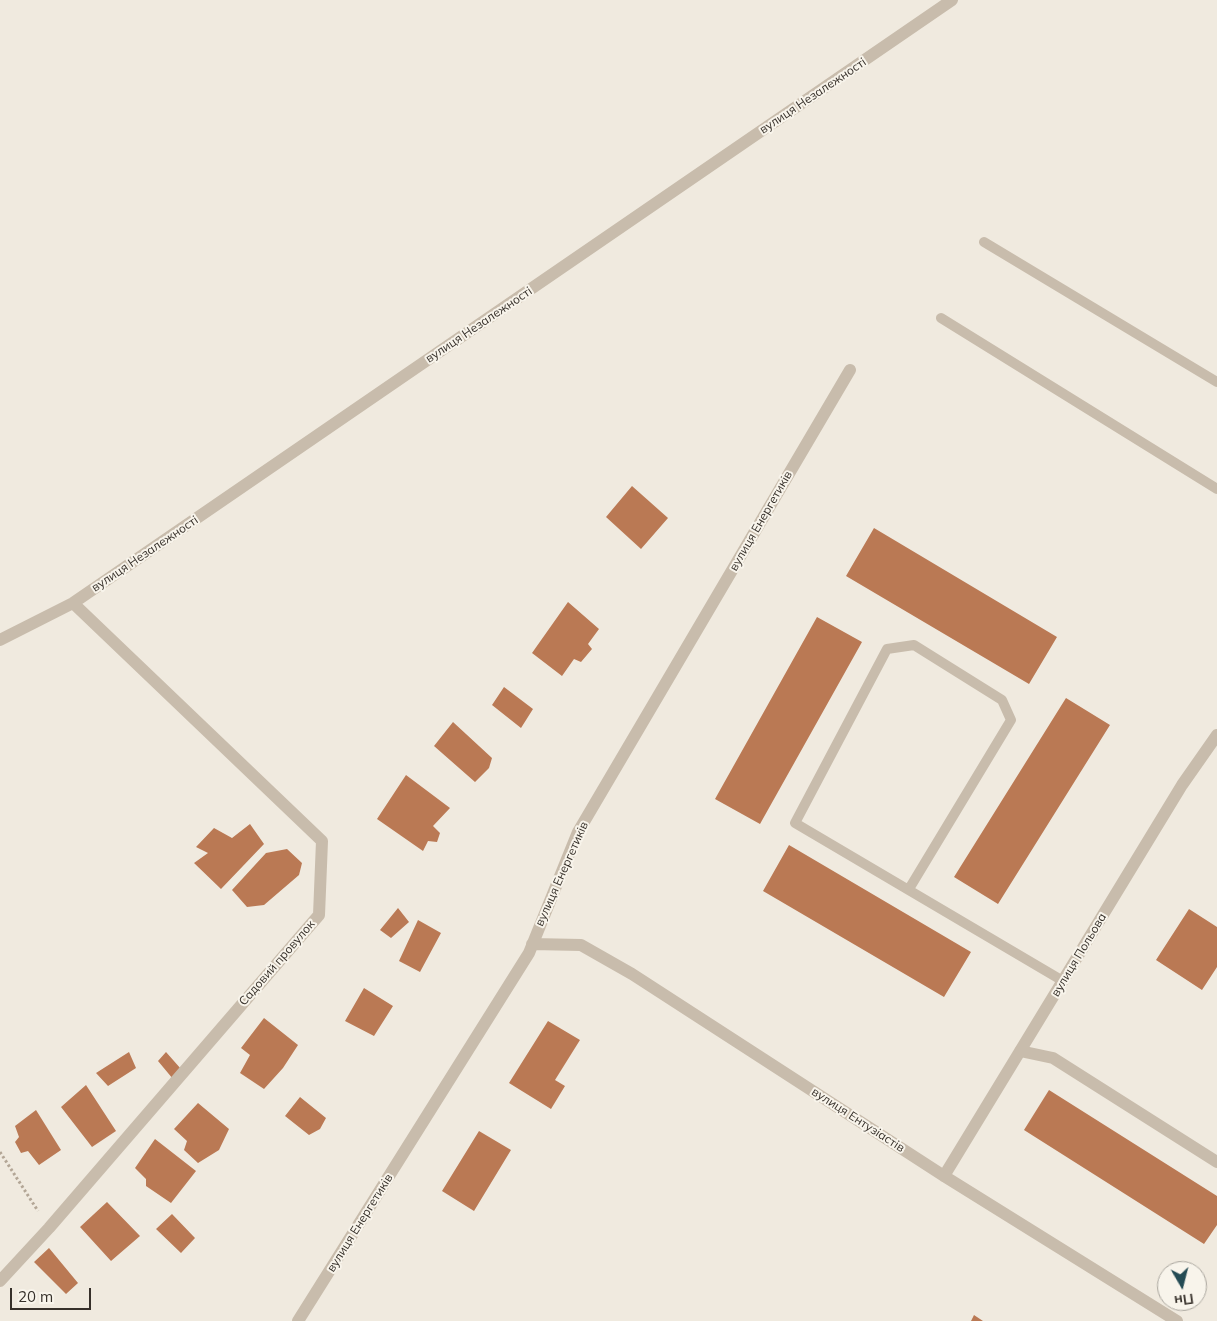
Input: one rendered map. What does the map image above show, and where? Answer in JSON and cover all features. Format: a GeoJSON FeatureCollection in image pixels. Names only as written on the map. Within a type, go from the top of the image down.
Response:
{"type":"FeatureCollection","features":[{"type":"Feature","properties":{"kind":"street","name":"вулиця Незалежності"},"geometry":{"type":"LineString","coordinates":[[0,640],[73,603],[952,0]]}},
{"type":"Feature","properties":{"kind":"street","name":"вулиця Енергетиків"},"geometry":{"type":"LineString","coordinates":[[298,1321],[529,953],[578,832],[850,370]]}},
{"type":"Feature","properties":{"kind":"street","name":"Садовий провулок"},"geometry":{"type":"LineString","coordinates":[[0,1281],[49,1228],[319,915],[322,841],[73,603]]}},
{"type":"Feature","properties":{"kind":"street","name":"вулиця Польова"},"geometry":{"type":"LineString","coordinates":[[944,1176],[1177,794],[1217,735]]}},
{"type":"Feature","properties":{"kind":"street","name":"вулиця Ентузіастів"},"geometry":{"type":"LineString","coordinates":[[532,944],[581,945],[632,974],[944,1176],[1177,1321]]}},
{"type":"Feature","properties":{"kind":"street"},"geometry":{"type":"LineString","coordinates":[[1020,1051],[1053,1058],[1217,1162]]}},
{"type":"Feature","properties":{"kind":"lane"},"geometry":{"type":"LineString","coordinates":[[984,242],[1217,382]]}},
{"type":"Feature","properties":{"kind":"lane"},"geometry":{"type":"LineString","coordinates":[[941,318],[1217,489]]}},
{"type":"Feature","properties":{"kind":"lane"},"geometry":{"type":"LineString","coordinates":[[909,889],[1011,720],[1002,700],[914,645],[887,649],[795,823],[1063,981]]}},
{"type":"Feature","properties":{"kind":"path"},"geometry":{"type":"LineString","coordinates":[[0,1152],[49,1228]]}},
{"type":"Feature","properties":{"kind":"building"},"geometry":{"type":"Polygon","coordinates":[[[632,486],[668,518],[641,549],[606,517],[632,486]]]}},
{"type":"Feature","properties":{"kind":"building"},"geometry":{"type":"Polygon","coordinates":[[[874,528],[1057,637],[1029,684],[846,576],[874,528]]]}},
{"type":"Feature","properties":{"kind":"building"},"geometry":{"type":"Polygon","coordinates":[[[568,602],[599,629],[588,644],[592,649],[581,662],[574,659],[562,676],[532,653],[568,602]]]}},
{"type":"Feature","properties":{"kind":"building"},"geometry":{"type":"Polygon","coordinates":[[[817,617],[862,642],[760,824],[715,799],[817,617]]]}},
{"type":"Feature","properties":{"kind":"building"},"geometry":{"type":"Polygon","coordinates":[[[504,687],[533,709],[521,728],[492,705],[504,687]]]}},
{"type":"Feature","properties":{"kind":"building"},"geometry":{"type":"Polygon","coordinates":[[[1066,698],[1110,725],[998,904],[954,877],[1066,698]]]}},
{"type":"Feature","properties":{"kind":"building"},"geometry":{"type":"Polygon","coordinates":[[[453,722],[492,758],[489,768],[475,782],[434,746],[453,722]]]}},
{"type":"Feature","properties":{"kind":"building"},"geometry":{"type":"Polygon","coordinates":[[[406,775],[450,808],[433,826],[440,833],[437,842],[428,841],[423,851],[377,819],[406,775]]]}},
{"type":"Feature","properties":{"kind":"building"},"geometry":{"type":"Polygon","coordinates":[[[250,824],[264,844],[221,889],[194,863],[208,853],[196,847],[214,828],[232,838],[250,824]]]}},
{"type":"Feature","properties":{"kind":"building"},"geometry":{"type":"Polygon","coordinates":[[[789,845],[971,952],[944,997],[763,891],[789,845]]]}},
{"type":"Feature","properties":{"kind":"building"},"geometry":{"type":"Polygon","coordinates":[[[287,849],[302,863],[299,875],[264,905],[247,907],[232,890],[266,853],[287,849]]]}},
{"type":"Feature","properties":{"kind":"building"},"geometry":{"type":"Polygon","coordinates":[[[398,908],[409,922],[391,938],[380,930],[398,908]]]}},
{"type":"Feature","properties":{"kind":"building"},"geometry":{"type":"Polygon","coordinates":[[[1189,909],[1217,927],[1217,967],[1202,990],[1156,960],[1189,909]]]}},
{"type":"Feature","properties":{"kind":"building"},"geometry":{"type":"Polygon","coordinates":[[[418,920],[441,933],[420,972],[399,961],[418,920]]]}},
{"type":"Feature","properties":{"kind":"building"},"geometry":{"type":"Polygon","coordinates":[[[364,988],[393,1006],[374,1036],[345,1021],[364,988]]]}},
{"type":"Feature","properties":{"kind":"building"},"geometry":{"type":"Polygon","coordinates":[[[264,1018],[298,1045],[283,1068],[264,1089],[240,1073],[250,1055],[241,1048],[264,1018]]]}},
{"type":"Feature","properties":{"kind":"building"},"geometry":{"type":"Polygon","coordinates":[[[548,1021],[580,1040],[555,1080],[565,1086],[551,1109],[509,1083],[548,1021]]]}},
{"type":"Feature","properties":{"kind":"building"},"geometry":{"type":"Polygon","coordinates":[[[129,1052],[136,1068],[108,1086],[96,1073],[129,1052]]]}},
{"type":"Feature","properties":{"kind":"building"},"geometry":{"type":"Polygon","coordinates":[[[166,1052],[181,1069],[173,1079],[158,1061],[166,1052]]]}},
{"type":"Feature","properties":{"kind":"building"},"geometry":{"type":"Polygon","coordinates":[[[86,1085],[116,1131],[92,1147],[61,1107],[86,1085]]]}},
{"type":"Feature","properties":{"kind":"building"},"geometry":{"type":"Polygon","coordinates":[[[1049,1090],[1217,1196],[1217,1225],[1204,1244],[1024,1130],[1049,1090]]]}},
{"type":"Feature","properties":{"kind":"building"},"geometry":{"type":"Polygon","coordinates":[[[300,1097],[326,1118],[320,1129],[309,1135],[285,1116],[300,1097]]]}},
{"type":"Feature","properties":{"kind":"building"},"geometry":{"type":"Polygon","coordinates":[[[198,1103],[229,1129],[219,1150],[198,1163],[184,1150],[187,1141],[174,1129],[198,1103]]]}},
{"type":"Feature","properties":{"kind":"building"},"geometry":{"type":"Polygon","coordinates":[[[36,1110],[61,1150],[39,1165],[28,1151],[21,1153],[15,1142],[19,1137],[15,1126],[36,1110]]]}},
{"type":"Feature","properties":{"kind":"building"},"geometry":{"type":"Polygon","coordinates":[[[479,1131],[511,1150],[474,1211],[442,1191],[479,1131]]]}},
{"type":"Feature","properties":{"kind":"building"},"geometry":{"type":"Polygon","coordinates":[[[155,1139],[196,1171],[171,1203],[146,1186],[146,1179],[135,1168],[155,1139]]]}},
{"type":"Feature","properties":{"kind":"building"},"geometry":{"type":"Polygon","coordinates":[[[107,1202],[140,1236],[111,1261],[80,1227],[107,1202]]]}},
{"type":"Feature","properties":{"kind":"building"},"geometry":{"type":"Polygon","coordinates":[[[172,1214],[195,1238],[181,1253],[156,1229],[172,1214]]]}},
{"type":"Feature","properties":{"kind":"building"},"geometry":{"type":"Polygon","coordinates":[[[49,1248],[78,1283],[66,1294],[34,1262],[49,1248]]]}},
{"type":"Feature","properties":{"kind":"building"},"geometry":{"type":"Polygon","coordinates":[[[974,1315],[983,1321],[971,1321],[974,1315]]]}}]}
